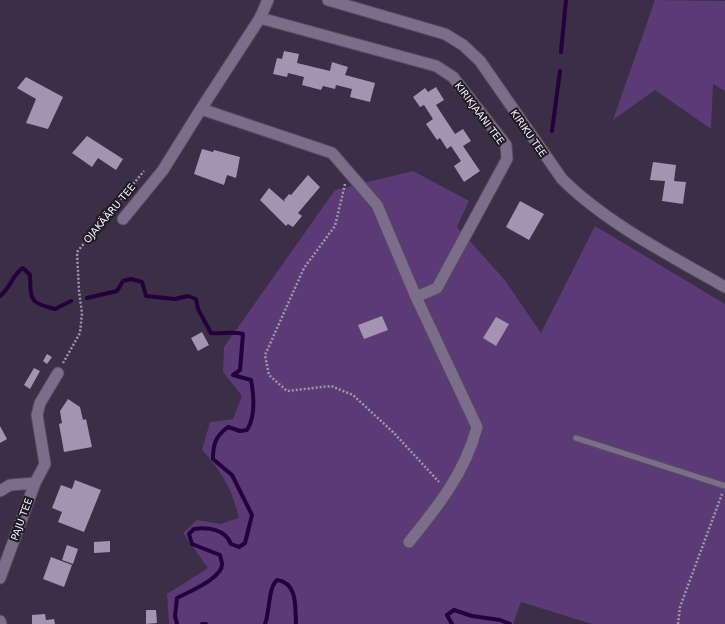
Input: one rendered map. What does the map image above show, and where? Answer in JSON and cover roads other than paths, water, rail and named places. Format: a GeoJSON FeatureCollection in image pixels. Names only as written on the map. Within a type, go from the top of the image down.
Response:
{"type":"FeatureCollection","features":[{"type":"Feature","properties":{"kind":"street"},"geometry":{"type":"LineString","coordinates":[[268,0],[260,18],[201,109],[332,153],[377,205],[416,297],[477,427],[472,448],[448,493],[409,542]]}},
{"type":"Feature","properties":{"kind":"street","name":"KIRIKU TEE"},"geometry":{"type":"LineString","coordinates":[[328,0],[444,34],[463,45],[480,61],[562,179],[577,194],[593,207],[665,253],[725,287]]}},
{"type":"Feature","properties":{"kind":"street","name":"KIRIKJAANI TEE"},"geometry":{"type":"LineString","coordinates":[[260,18],[436,66],[453,77],[506,145],[507,159],[437,288],[416,297]]}},
{"type":"Feature","properties":{"kind":"street","name":"OJAKÄÄRU TEE"},"geometry":{"type":"LineString","coordinates":[[123,219],[163,170],[201,109]]}},
{"type":"Feature","properties":{"kind":"street"},"geometry":{"type":"LineString","coordinates":[[0,491],[10,486],[35,483],[44,464],[37,415],[40,403],[58,373]]}},
{"type":"Feature","properties":{"kind":"street","name":"PAJU TEE"},"geometry":{"type":"LineString","coordinates":[[0,578],[35,483]]}},
{"type":"Feature","properties":{"kind":"lane"},"geometry":{"type":"LineString","coordinates":[[576,438],[725,486]]}},
{"type":"Feature","properties":{"kind":"waterway"},"geometry":{"type":"LineString","coordinates":[[561,52],[566,0]]}},
{"type":"Feature","properties":{"kind":"waterway"},"geometry":{"type":"LineString","coordinates":[[552,131],[560,71]]}},
{"type":"Feature","properties":{"kind":"waterway"},"geometry":{"type":"LineString","coordinates":[[0,296],[16,274],[23,268],[30,275],[31,295],[40,305],[55,309],[71,301]]}},
{"type":"Feature","properties":{"kind":"waterway"},"geometry":{"type":"LineString","coordinates":[[87,298],[117,291],[123,281],[131,279],[142,282],[146,296],[175,299],[188,296],[196,299],[198,309],[211,333],[243,334],[240,370],[233,375],[251,380],[253,393],[252,419],[247,430],[240,431],[228,427],[218,437],[215,444],[213,459],[232,475],[252,515],[245,543],[239,547],[231,544],[225,535],[216,530],[205,528],[194,529],[189,534],[192,544],[220,555],[222,564],[221,569],[211,579],[177,598],[175,616],[177,624]]}},
{"type":"Feature","properties":{"kind":"waterway"},"geometry":{"type":"LineString","coordinates":[[265,624],[272,588],[277,580],[284,582],[292,591],[295,603],[296,624]]}},
{"type":"Feature","properties":{"kind":"waterway"},"geometry":{"type":"LineString","coordinates":[[452,624],[447,615],[454,610],[472,616],[500,620],[510,624]]}}]}
